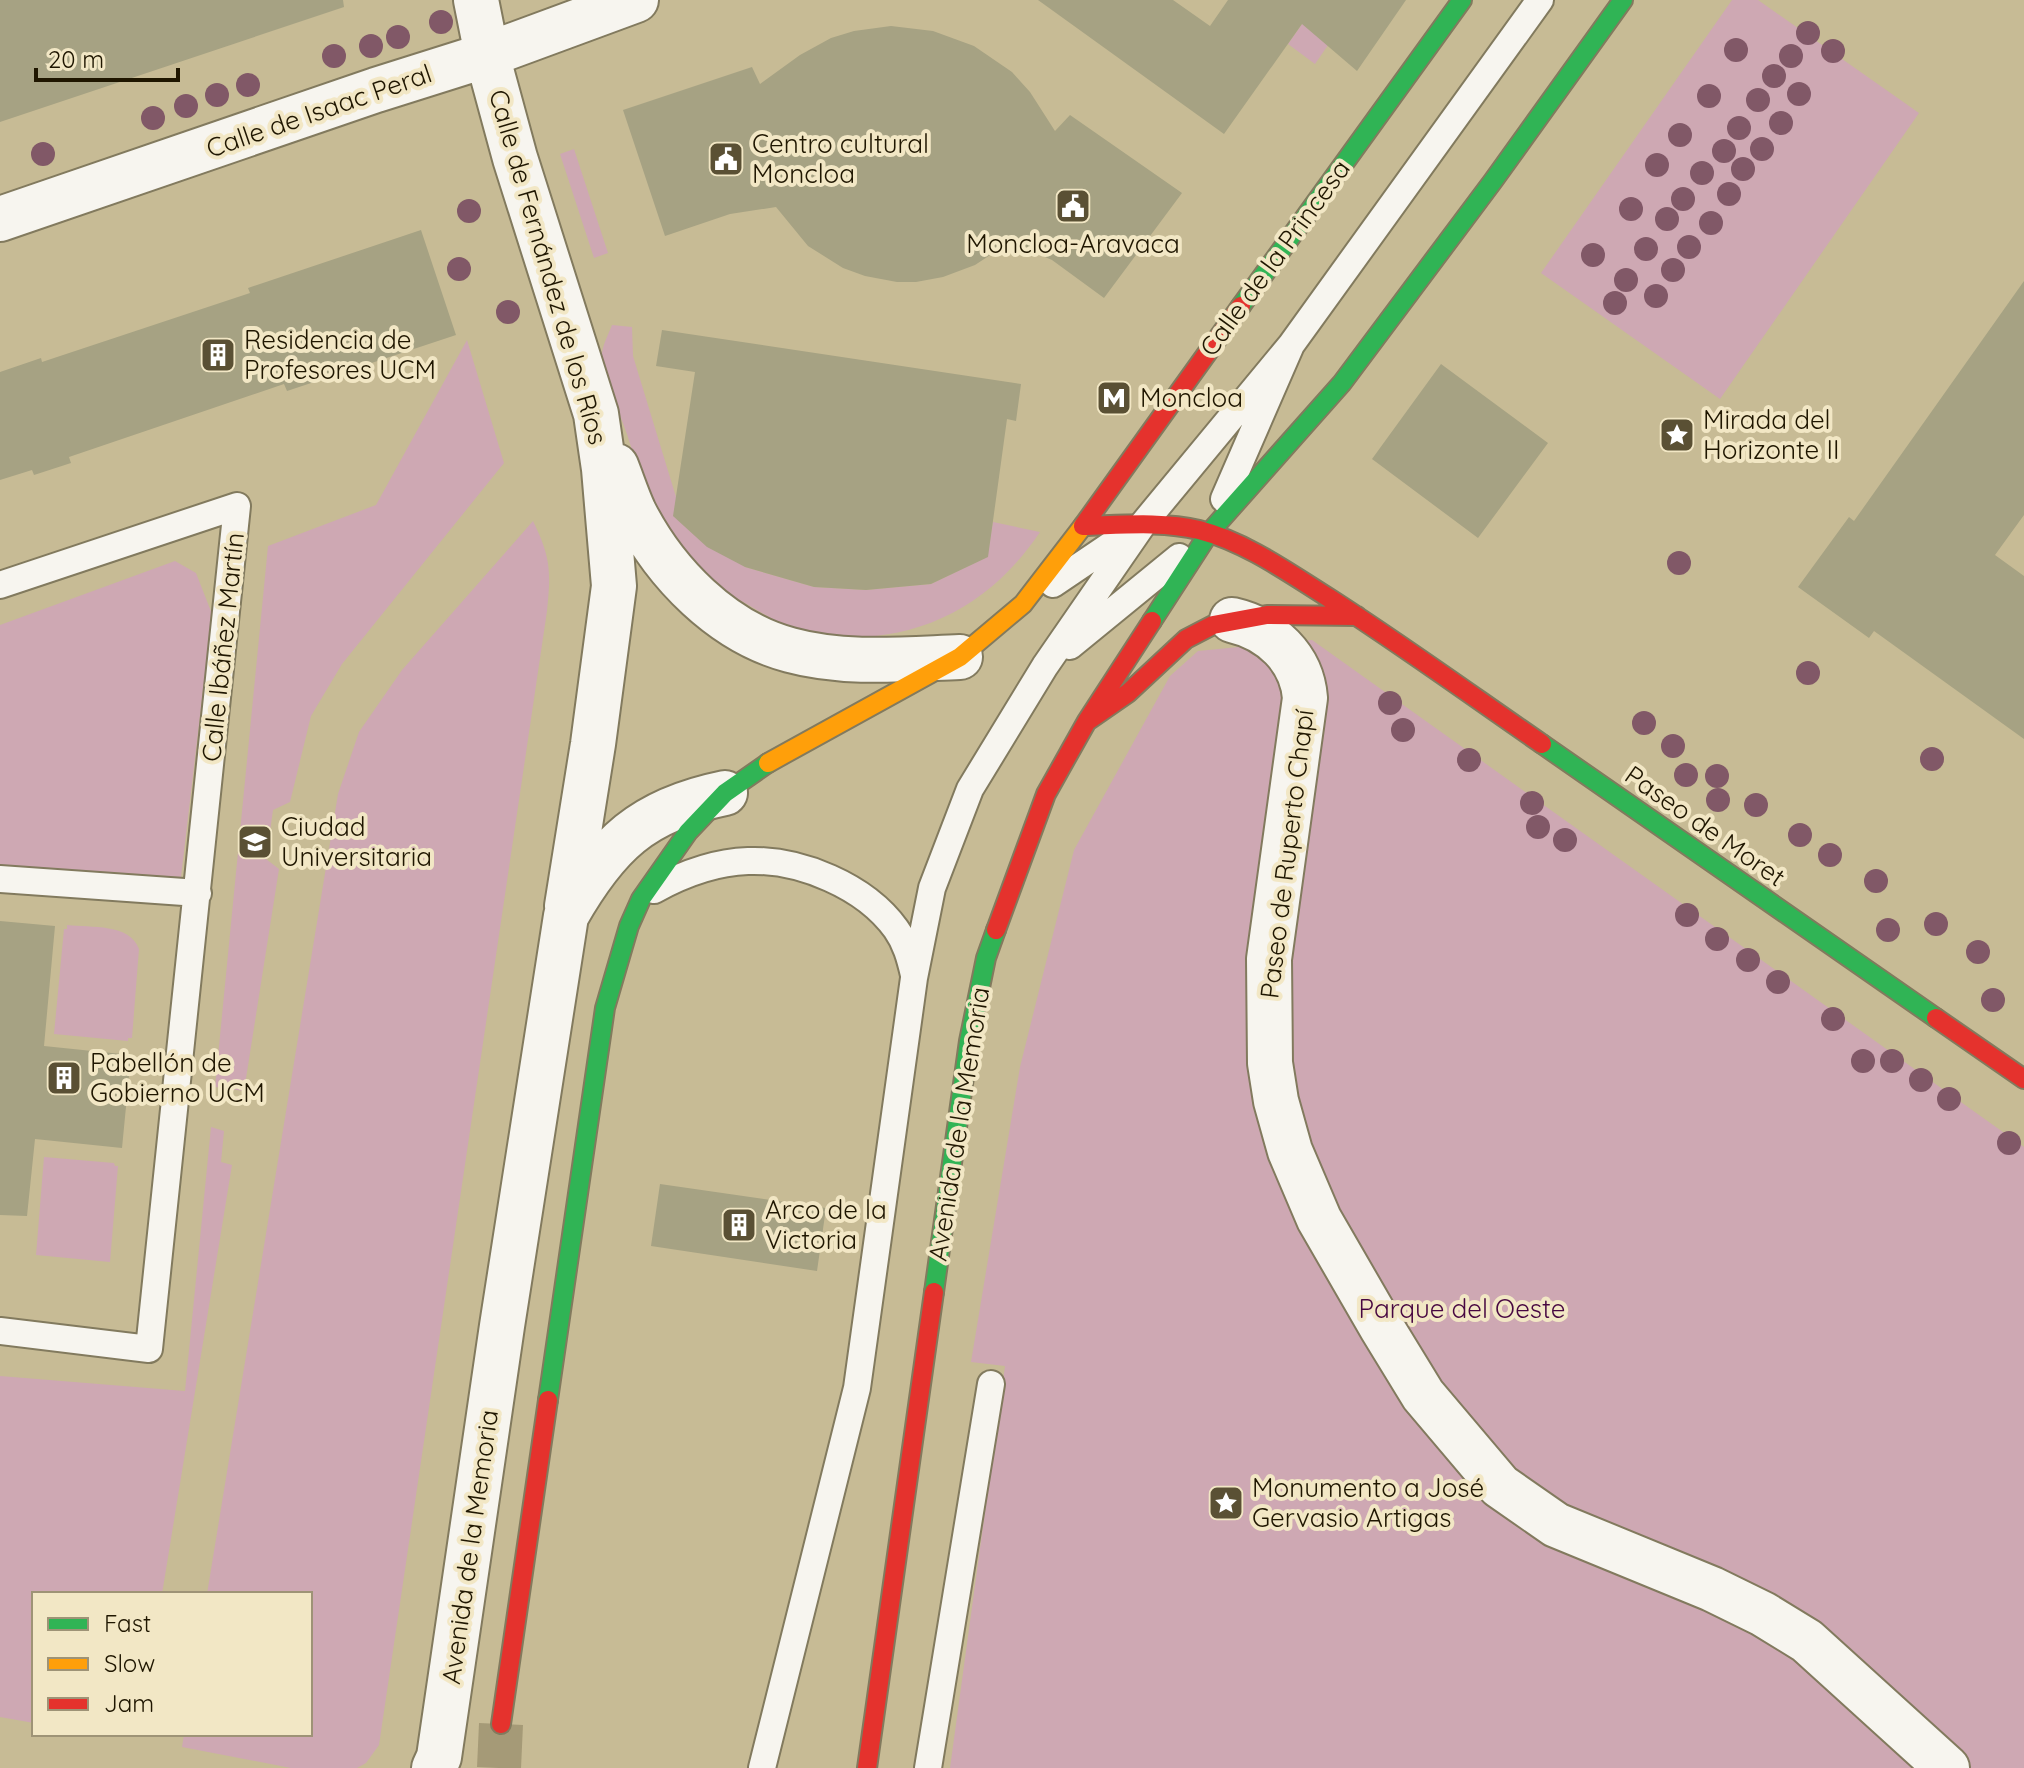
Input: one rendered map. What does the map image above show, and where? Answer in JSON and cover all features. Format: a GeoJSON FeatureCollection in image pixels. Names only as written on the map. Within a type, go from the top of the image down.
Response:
{"type":"FeatureCollection","features":[{"type":"Feature","properties":{"kind":"main road","name":"Calle de la Princesa"},"geometry":{"type":"LineString","coordinates":[[960,657],[1023,604],[1083,526],[1462,0]]}},
{"type":"Feature","properties":{"kind":"main road"},"geometry":{"type":"LineString","coordinates":[[1209,533],[1342,383],[1624,2]]}},
{"type":"Feature","properties":{"kind":"main road","name":"Paseo de Moret"},"geometry":{"type":"LineString","coordinates":[[1083,526],[1143,524],[1209,533],[1262,556],[1357,616],[2024,1079]]}},
{"type":"Feature","properties":{"kind":"main road","name":"Avenida de la Memoria"},"geometry":{"type":"LineString","coordinates":[[867,1768],[969,1041],[986,958],[1046,794],[1087,721],[1209,533]]}},
{"type":"Feature","properties":{"kind":"main road"},"geometry":{"type":"LineString","coordinates":[[1087,721],[1128,693],[1186,639],[1213,625],[1267,615],[1357,616]]}},
{"type":"Feature","properties":{"kind":"main road","name":"Avenida de la Memoria"},"geometry":{"type":"LineString","coordinates":[[501,1724],[605,1008],[629,926],[641,899],[688,832],[725,793],[773,759],[960,657]]}},
{"type":"Feature","properties":{"kind":"street","name":"Calle de Fernández de los Ríos"},"geometry":{"type":"LineString","coordinates":[[476,0],[487,55],[515,158],[596,414],[604,469],[614,586],[566,916]]}},
{"type":"Feature","properties":{"kind":"street","name":"Calle de Isaac Peral"},"geometry":{"type":"LineString","coordinates":[[0,219],[487,55],[636,0]]}},
{"type":"Feature","properties":{"kind":"street"},"geometry":{"type":"LineString","coordinates":[[596,414],[634,511],[656,549],[684,583],[714,611],[735,625],[790,650],[874,660],[960,657]]}},
{"type":"Feature","properties":{"kind":"street","name":"Paseo de Ruperto Chapí"},"geometry":{"type":"LineString","coordinates":[[1232,620],[1254,627],[1286,650],[1297,665],[1304,686],[1305,698],[1269,959],[1270,1063],[1276,1101],[1290,1151],[1319,1219],[1423,1395],[1500,1486],[1530,1509],[1556,1525],[1712,1589],[1763,1614],[1807,1641],[1947,1768]]}},
{"type":"Feature","properties":{"kind":"street","name":"Avenida de la Memoria"},"geometry":{"type":"LineString","coordinates":[[434,1768],[439,1757],[566,916],[614,847],[659,813],[689,800],[725,793]]}},
{"type":"Feature","properties":{"kind":"lane"},"geometry":{"type":"LineString","coordinates":[[762,1768],[857,1388],[914,978],[932,888],[970,789],[1045,666],[1143,524],[1291,345],[1540,0]]}},
{"type":"Feature","properties":{"kind":"lane"},"geometry":{"type":"LineString","coordinates":[[1045,666],[1209,533],[1291,345]]}},
{"type":"Feature","properties":{"kind":"lane","name":"Calle Ibáñez Martín"},"geometry":{"type":"LineString","coordinates":[[0,585],[237,506],[149,1349],[0,1331]]}},
{"type":"Feature","properties":{"kind":"lane"},"geometry":{"type":"LineString","coordinates":[[1023,604],[1143,524]]}},
{"type":"Feature","properties":{"kind":"lane"},"geometry":{"type":"LineString","coordinates":[[641,899],[707,867],[749,861],[790,865],[833,880],[877,908],[897,930],[908,951],[914,978]]}},
{"type":"Feature","properties":{"kind":"lane"},"geometry":{"type":"LineString","coordinates":[[0,879],[198,893]]}},
{"type":"Feature","properties":{"kind":"lane"},"geometry":{"type":"LineString","coordinates":[[928,1768],[991,1384]]}},
{"type":"Feature","properties":{"kind":"green space"},"geometry":{"type":"Polygon","coordinates":[[[1319,0],[1337,32],[1315,64],[1288,44],[1319,0]]]}},
{"type":"Feature","properties":{"kind":"green space"},"geometry":{"type":"Polygon","coordinates":[[[1732,0],[1758,0],[1919,113],[1720,399],[1541,273],[1732,0]]]}},
{"type":"Feature","properties":{"kind":"green space"},"geometry":{"type":"Polygon","coordinates":[[[574,149],[608,253],[594,258],[560,154],[574,149]]]}},
{"type":"Feature","properties":{"kind":"green space"},"geometry":{"type":"Polygon","coordinates":[[[612,325],[632,327],[633,356],[676,497],[745,567],[814,587],[866,590],[931,584],[987,557],[993,522],[1040,532],[1020,559],[973,601],[918,627],[856,637],[823,636],[782,624],[708,577],[686,556],[659,519],[645,489],[605,369],[602,353],[612,325]]]}},
{"type":"Feature","properties":{"kind":"green space"},"geometry":{"type":"Polygon","coordinates":[[[467,340],[504,463],[342,664],[311,716],[290,802],[273,810],[266,859],[279,869],[244,1091],[215,1087],[268,546],[376,505],[467,340]]]}},
{"type":"Feature","properties":{"kind":"green space"},"geometry":{"type":"Polygon","coordinates":[[[533,521],[548,565],[547,611],[379,1745],[366,1763],[357,1768],[291,1768],[182,1747],[184,1736],[312,1736],[312,1592],[207,1592],[338,794],[359,732],[402,670],[533,521]]]}},
{"type":"Feature","properties":{"kind":"green space"},"geometry":{"type":"Polygon","coordinates":[[[175,561],[196,573],[212,614],[181,877],[0,865],[0,625],[175,561]]]}},
{"type":"Feature","properties":{"kind":"green space","name":"Parque del Oeste"},"geometry":{"type":"Polygon","coordinates":[[[1312,640],[2024,1147],[2024,1768],[950,1768],[1005,1366],[971,1362],[1020,1067],[1074,850],[1170,676],[1198,651],[1312,640]]]}},
{"type":"Feature","properties":{"kind":"green space"},"geometry":{"type":"Polygon","coordinates":[[[67,925],[119,931],[134,941],[139,949],[132,1038],[128,1041],[54,1034],[64,929],[67,925]]]}},
{"type":"Feature","properties":{"kind":"green space"},"geometry":{"type":"Polygon","coordinates":[[[211,1127],[224,1131],[221,1162],[232,1165],[162,1592],[32,1592],[32,1723],[0,1717],[0,1376],[185,1391],[211,1127]]]}},
{"type":"Feature","properties":{"kind":"green space"},"geometry":{"type":"Polygon","coordinates":[[[44,1157],[114,1163],[118,1166],[110,1262],[36,1255],[44,1157]]]}},
{"type":"Feature","properties":{"kind":"building"},"geometry":{"type":"Polygon","coordinates":[[[0,0],[343,0],[344,7],[0,122],[0,0]]]}},
{"type":"Feature","properties":{"kind":"building"},"geometry":{"type":"Polygon","coordinates":[[[1038,0],[1173,0],[1210,26],[1228,0],[1406,0],[1357,71],[1302,24],[1224,134],[1038,0]]]}},
{"type":"Feature","properties":{"kind":"building"},"geometry":{"type":"Polygon","coordinates":[[[891,26],[933,31],[974,46],[1012,72],[1030,92],[1055,131],[1070,115],[1182,193],[1104,298],[1052,260],[1010,242],[975,265],[943,277],[897,282],[865,276],[843,268],[808,246],[776,207],[730,214],[665,236],[623,110],[752,67],[760,84],[800,55],[831,38],[891,26]]]}},
{"type":"Feature","properties":{"kind":"building","name":"Residencia de Profesores UCM"},"geometry":{"type":"Polygon","coordinates":[[[421,230],[456,335],[287,391],[284,384],[69,457],[71,463],[34,475],[32,470],[0,480],[0,372],[41,358],[42,362],[250,293],[248,288],[421,230]]]}},
{"type":"Feature","properties":{"kind":"building"},"geometry":{"type":"Polygon","coordinates":[[[2024,281],[2024,515],[1995,555],[2024,576],[2024,739],[1874,631],[1869,638],[1798,587],[1849,517],[1854,521],[2024,281]]]}},
{"type":"Feature","properties":{"kind":"building"},"geometry":{"type":"Polygon","coordinates":[[[662,330],[1021,384],[1016,421],[1007,419],[988,557],[931,584],[866,590],[814,587],[745,567],[707,547],[673,516],[695,372],[656,366],[662,330]]]}},
{"type":"Feature","properties":{"kind":"building"},"geometry":{"type":"Polygon","coordinates":[[[1441,364],[1548,443],[1478,538],[1372,459],[1441,364]]]}},
{"type":"Feature","properties":{"kind":"building","name":"Pabellón de Gobierno UCM"},"geometry":{"type":"Polygon","coordinates":[[[0,921],[55,926],[44,1046],[131,1055],[122,1148],[35,1139],[27,1216],[0,1215],[0,921]]]}},
{"type":"Feature","properties":{"kind":"building","name":"Arco de la Victoria"},"geometry":{"type":"Polygon","coordinates":[[[660,1184],[826,1208],[817,1271],[651,1246],[660,1184]]]}},
{"type":"Feature","properties":{"kind":"tunnel"},"geometry":{"type":"LineString","coordinates":[[499,1768],[501,1724]]}},
{"type":"Feature","properties":{"kind":"traffic: fast"},"geometry":{"type":"LineString","coordinates":[[1241,306],[1462,0]]}},
{"type":"Feature","properties":{"kind":"traffic: fast"},"geometry":{"type":"LineString","coordinates":[[1209,533],[1342,383],[1623,0]]}},
{"type":"Feature","properties":{"kind":"traffic: fast"},"geometry":{"type":"LineString","coordinates":[[1152,621],[1209,533]]}},
{"type":"Feature","properties":{"kind":"traffic: fast"},"geometry":{"type":"LineString","coordinates":[[1542,744],[1936,1018]]}},
{"type":"Feature","properties":{"kind":"traffic: fast"},"geometry":{"type":"LineString","coordinates":[[548,1400],[605,1008],[629,926],[641,899],[688,832],[725,793],[768,763]]}},
{"type":"Feature","properties":{"kind":"traffic: fast"},"geometry":{"type":"LineString","coordinates":[[934,1292],[969,1041],[986,958],[996,930]]}},
{"type":"Feature","properties":{"kind":"traffic: slow"},"geometry":{"type":"LineString","coordinates":[[768,763],[960,657],[1023,604],[1083,526]]}},
{"type":"Feature","properties":{"kind":"traffic: jam"},"geometry":{"type":"LineString","coordinates":[[1083,526],[1241,306]]}},
{"type":"Feature","properties":{"kind":"traffic: jam"},"geometry":{"type":"LineString","coordinates":[[1083,526],[1171,525],[1199,530],[1234,542],[1356,616],[1542,744]]}},
{"type":"Feature","properties":{"kind":"traffic: jam"},"geometry":{"type":"LineString","coordinates":[[1089,720],[1128,693],[1186,639],[1213,625],[1267,615],[1357,616]]}},
{"type":"Feature","properties":{"kind":"traffic: jam"},"geometry":{"type":"LineString","coordinates":[[996,930],[1046,794],[1087,721],[1152,621]]}},
{"type":"Feature","properties":{"kind":"traffic: jam"},"geometry":{"type":"LineString","coordinates":[[1936,1018],[2024,1079]]}},
{"type":"Feature","properties":{"kind":"traffic: jam"},"geometry":{"type":"LineString","coordinates":[[867,1768],[934,1292]]}},
{"type":"Feature","properties":{"kind":"traffic: jam"},"geometry":{"type":"LineString","coordinates":[[501,1724],[548,1400]]}},
{"type":"Feature","properties":{"kind":"place","name":"Centro cultural Moncloa"},"geometry":{"type":"Point","coordinates":[726,159]}},
{"type":"Feature","properties":{"kind":"place","name":"Moncloa-Aravaca"},"geometry":{"type":"Point","coordinates":[1073,206]}},
{"type":"Feature","properties":{"kind":"place","name":"Residencia de Profesores UCM"},"geometry":{"type":"Point","coordinates":[218,355]}},
{"type":"Feature","properties":{"kind":"place","name":"Moncloa"},"geometry":{"type":"Point","coordinates":[1114,398]}},
{"type":"Feature","properties":{"kind":"place","name":"Mirada del Horizonte II"},"geometry":{"type":"Point","coordinates":[1677,435]}},
{"type":"Feature","properties":{"kind":"place","name":"Ciudad Universitaria"},"geometry":{"type":"Point","coordinates":[255,842]}},
{"type":"Feature","properties":{"kind":"place","name":"Pabellón de Gobierno UCM"},"geometry":{"type":"Point","coordinates":[64,1078]}},
{"type":"Feature","properties":{"kind":"place","name":"Arco de la Victoria"},"geometry":{"type":"Point","coordinates":[739,1225]}},
{"type":"Feature","properties":{"kind":"place","name":"Monumento a José Gervasio Artigas"},"geometry":{"type":"Point","coordinates":[1226,1503]}}]}
